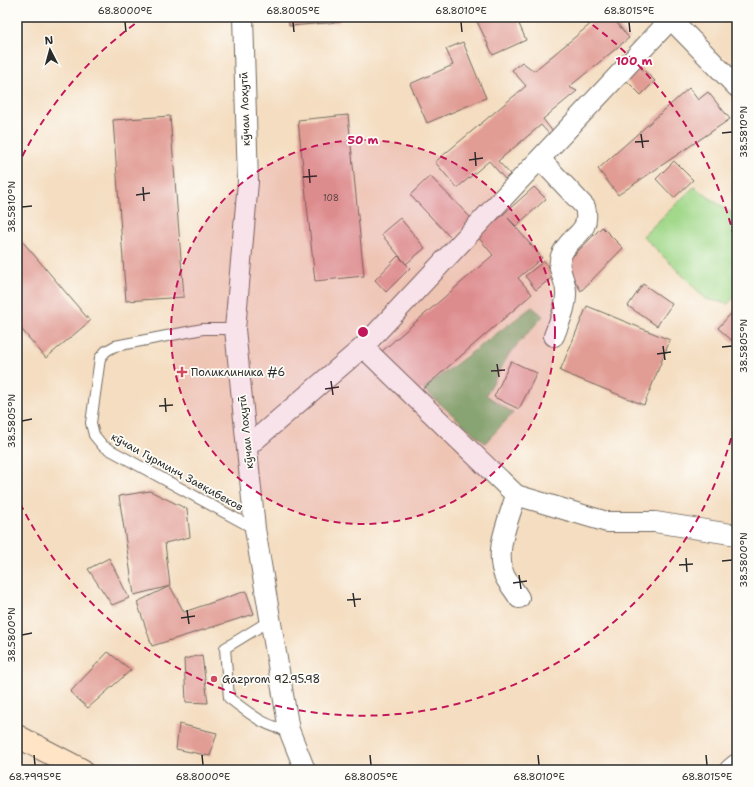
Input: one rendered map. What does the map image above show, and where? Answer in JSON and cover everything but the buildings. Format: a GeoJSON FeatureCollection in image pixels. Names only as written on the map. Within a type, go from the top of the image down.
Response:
{"type":"FeatureCollection","features":[{"type":"Feature","properties":{"kind":"main road"},"geometry":{"type":"LineString","coordinates":[[17,736],[82,770]]}},
{"type":"Feature","properties":{"kind":"street","name":"кӯчаи Лоҳутӣ"},"geometry":{"type":"LineString","coordinates":[[243,17],[248,182],[235,329],[255,529],[289,730],[305,770]]}},
{"type":"Feature","properties":{"kind":"street"},"geometry":{"type":"LineString","coordinates":[[247,447],[363,347],[670,18],[737,86]]}},
{"type":"Feature","properties":{"kind":"street"},"geometry":{"type":"LineString","coordinates":[[540,158],[585,207],[588,217],[586,226],[561,256],[559,264],[560,273],[566,290],[566,297],[564,310],[554,336]]}},
{"type":"Feature","properties":{"kind":"street"},"geometry":{"type":"LineString","coordinates":[[363,347],[516,495],[607,522],[655,522],[737,535]]}},
{"type":"Feature","properties":{"kind":"street"},"geometry":{"type":"LineString","coordinates":[[516,495],[501,550],[501,562],[505,577],[519,598]]}},
{"type":"Feature","properties":{"kind":"street"},"geometry":{"type":"LineString","coordinates":[[731,770],[737,764]]}},
{"type":"Feature","properties":{"kind":"lane","name":"кӯчаи Гурминҷ Завқибеков"},"geometry":{"type":"LineString","coordinates":[[235,329],[203,329],[115,346],[106,351],[100,358],[91,423],[94,435],[103,446],[255,529]]}},
{"type":"Feature","properties":{"kind":"lane"},"geometry":{"type":"LineString","coordinates":[[270,622],[225,648],[229,698],[248,714],[276,728],[289,730]]}},
{"type":"Feature","properties":{"kind":"green space"},"geometry":{"type":"Polygon","coordinates":[[[694,187],[737,217],[737,294],[728,304],[706,299],[643,236],[694,187]]]}},
{"type":"Feature","properties":{"kind":"green space"},"geometry":{"type":"Polygon","coordinates":[[[532,307],[543,316],[509,354],[486,395],[513,413],[485,443],[423,389],[532,307]]]}},
{"type":"Feature","properties":{"kind":"place","name":"Поликлиника #6"},"geometry":{"type":"Point","coordinates":[182,372]}},
{"type":"Feature","properties":{"kind":"place","name":"Gazprom 92.95.98"},"geometry":{"type":"Point","coordinates":[214,679]}}]}
